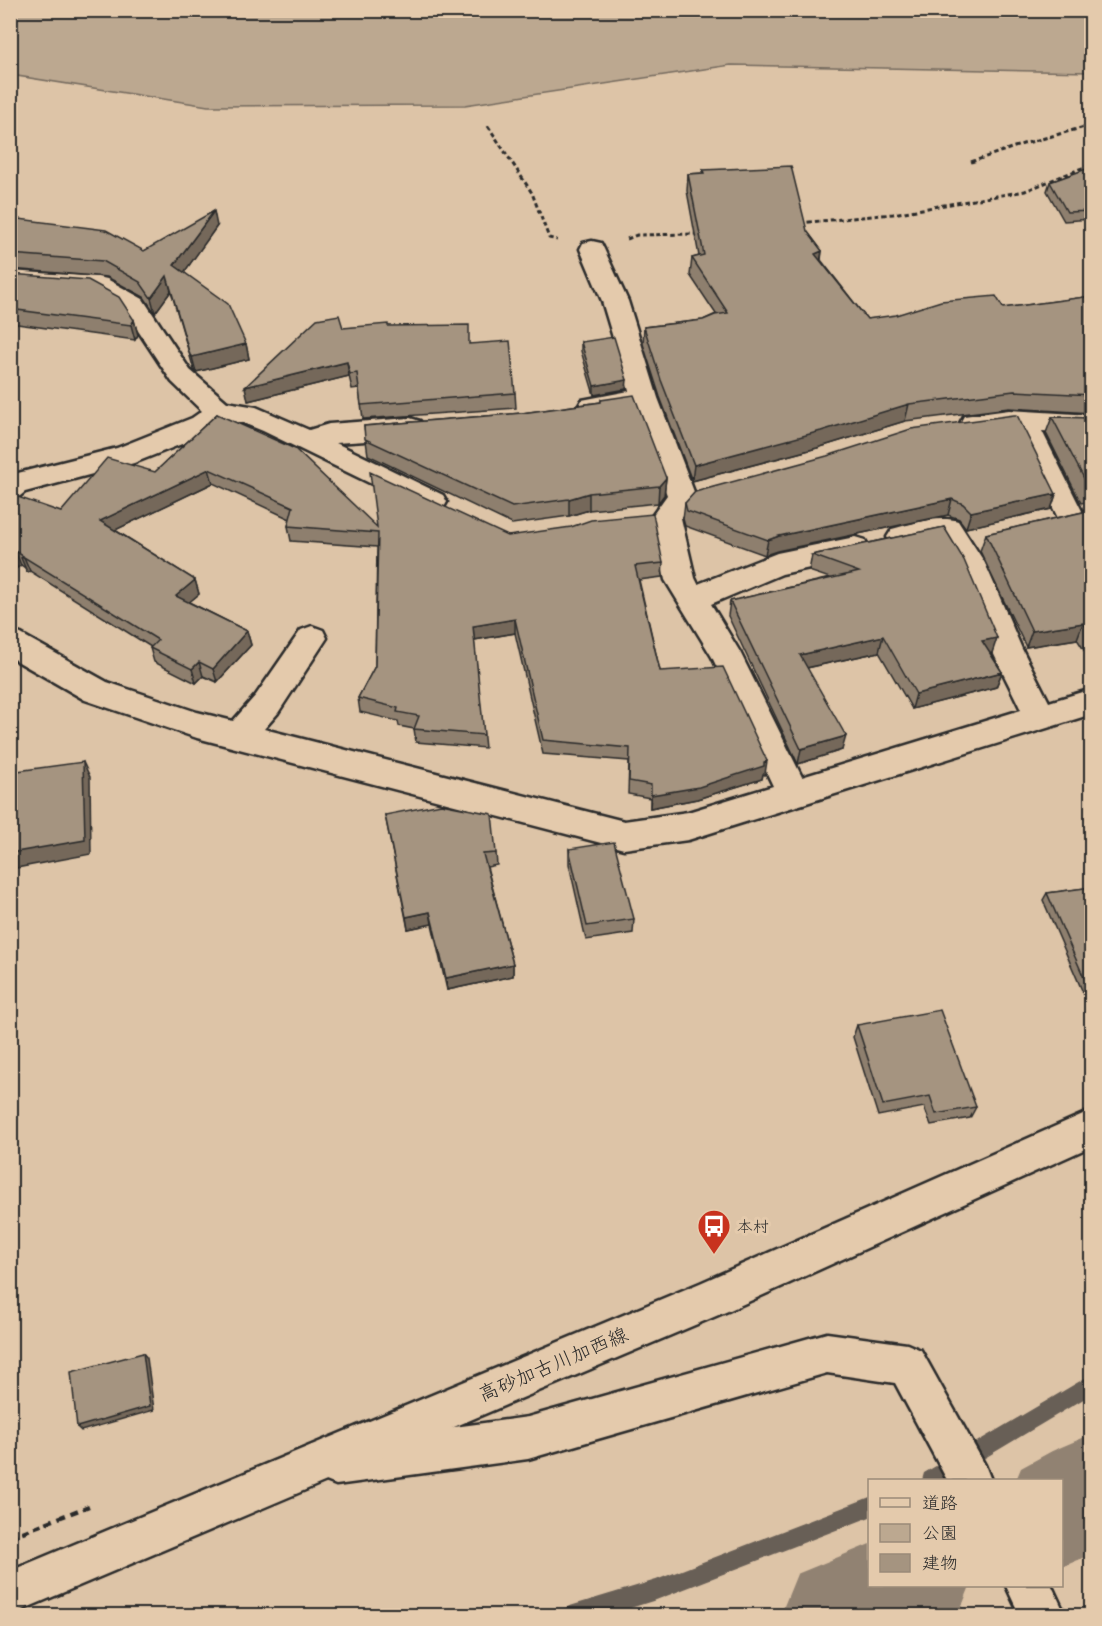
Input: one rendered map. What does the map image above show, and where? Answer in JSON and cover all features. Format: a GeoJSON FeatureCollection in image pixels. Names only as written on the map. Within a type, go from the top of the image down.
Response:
{"type":"FeatureCollection","features":[{"type":"Feature","properties":{"kind":"street"},"geometry":{"type":"LineString","coordinates":[[592,249],[615,301],[636,334],[644,398],[674,505],[680,580],[725,652],[794,795]]}},
{"type":"Feature","properties":{"kind":"street"},"geometry":{"type":"LineString","coordinates":[[10,279],[98,285],[134,305],[181,376],[219,411],[246,414],[273,424],[457,513]]}},
{"type":"Feature","properties":{"kind":"street"},"geometry":{"type":"LineString","coordinates":[[566,411],[644,398]]}},
{"type":"Feature","properties":{"kind":"street"},"geometry":{"type":"LineString","coordinates":[[10,489],[15,484],[124,456],[202,425],[219,411]]}},
{"type":"Feature","properties":{"kind":"street"},"geometry":{"type":"LineString","coordinates":[[949,426],[1009,419],[1092,425]]}},
{"type":"Feature","properties":{"kind":"street"},"geometry":{"type":"LineString","coordinates":[[1023,420],[1070,517]]}},
{"type":"Feature","properties":{"kind":"street"},"geometry":{"type":"LineString","coordinates":[[307,440],[328,434],[440,426]]}},
{"type":"Feature","properties":{"kind":"street"},"geometry":{"type":"LineString","coordinates":[[692,599],[777,564],[948,528],[971,540],[998,627],[1041,718]]}},
{"type":"Feature","properties":{"kind":"street"},"geometry":{"type":"LineString","coordinates":[[240,735],[267,704],[312,638]]}},
{"type":"Feature","properties":{"kind":"street"},"geometry":{"type":"LineString","coordinates":[[10,642],[96,691],[197,725],[624,835],[688,826],[1092,701]]}},
{"type":"Feature","properties":{"kind":"street","name":"高砂加古川加西線"},"geometry":{"type":"LineString","coordinates":[[10,1593],[714,1297],[1092,1127]]}},
{"type":"Feature","properties":{"kind":"street"},"geometry":{"type":"LineString","coordinates":[[308,1468],[528,1438],[827,1353],[907,1364],[969,1479]]}},
{"type":"Feature","properties":{"kind":"street"},"geometry":{"type":"LineString","coordinates":[[1029,1587],[1044,1616]]}},
{"type":"Feature","properties":{"kind":"path"},"geometry":{"type":"LineString","coordinates":[[971,162],[1023,144],[1092,125]]}},
{"type":"Feature","properties":{"kind":"path"},"geometry":{"type":"LineString","coordinates":[[488,126],[525,178],[544,215],[549,238],[584,245],[592,249],[637,236],[707,233]]}},
{"type":"Feature","properties":{"kind":"path"},"geometry":{"type":"LineString","coordinates":[[799,223],[893,214],[1025,191],[1092,164]]}},
{"type":"Feature","properties":{"kind":"green space"},"geometry":{"type":"Polygon","coordinates":[[[10,11],[1091,11],[1091,72],[731,65],[465,105],[208,106],[11,75],[10,11]]]}},
{"type":"Feature","properties":{"kind":"building"},"geometry":{"type":"Polygon","coordinates":[[[791,166],[807,231],[822,251],[815,254],[867,319],[896,315],[941,301],[996,296],[1003,308],[1092,296],[1092,395],[1014,391],[909,404],[821,431],[694,465],[661,380],[644,327],[703,320],[728,313],[692,258],[704,255],[688,174],[704,173],[703,170],[791,166]]]}},
{"type":"Feature","properties":{"kind":"building"},"geometry":{"type":"Polygon","coordinates":[[[1092,167],[1092,211],[1067,212],[1050,182],[1092,167]]]}},
{"type":"Feature","properties":{"kind":"building"},"geometry":{"type":"Polygon","coordinates":[[[214,211],[174,265],[228,304],[246,344],[192,357],[167,276],[151,298],[140,282],[103,261],[10,254],[10,231],[19,219],[106,230],[144,251],[214,211]]]}},
{"type":"Feature","properties":{"kind":"building"},"geometry":{"type":"Polygon","coordinates":[[[10,274],[88,280],[119,297],[134,320],[131,325],[10,309],[10,274]]]}},
{"type":"Feature","properties":{"kind":"building"},"geometry":{"type":"Polygon","coordinates":[[[339,315],[343,328],[388,324],[388,326],[469,325],[469,344],[510,341],[515,393],[361,405],[357,373],[350,374],[347,362],[245,387],[317,319],[339,315]]]}},
{"type":"Feature","properties":{"kind":"building"},"geometry":{"type":"Polygon","coordinates":[[[614,337],[627,380],[594,386],[581,342],[614,337]]]}},
{"type":"Feature","properties":{"kind":"building"},"geometry":{"type":"Polygon","coordinates":[[[634,395],[666,478],[659,486],[589,493],[569,499],[512,507],[365,439],[364,426],[522,413],[634,395]]]}},
{"type":"Feature","properties":{"kind":"building"},"geometry":{"type":"Polygon","coordinates":[[[217,414],[295,449],[377,527],[370,472],[508,536],[571,527],[591,520],[653,514],[663,563],[635,566],[660,671],[723,667],[767,761],[764,762],[764,766],[699,787],[651,795],[651,785],[629,781],[630,748],[543,740],[515,619],[473,626],[484,735],[414,729],[419,716],[397,712],[398,708],[358,698],[375,666],[378,533],[288,526],[293,507],[209,469],[100,521],[195,580],[176,596],[247,631],[213,669],[199,662],[192,669],[150,648],[158,640],[24,557],[21,558],[23,556],[15,551],[10,554],[10,504],[18,497],[61,512],[107,458],[155,472],[217,414]]]}},
{"type":"Feature","properties":{"kind":"building"},"geometry":{"type":"Polygon","coordinates":[[[1017,415],[1056,494],[971,512],[963,504],[952,499],[768,540],[687,511],[685,503],[695,492],[827,456],[911,429],[1017,415]]]}},
{"type":"Feature","properties":{"kind":"building"},"geometry":{"type":"Polygon","coordinates":[[[1052,417],[1092,418],[1092,485],[1088,486],[1052,417]]]}},
{"type":"Feature","properties":{"kind":"building"},"geometry":{"type":"Polygon","coordinates":[[[1092,510],[1092,633],[1083,623],[1032,631],[986,534],[1092,510]]]}},
{"type":"Feature","properties":{"kind":"building"},"geometry":{"type":"Polygon","coordinates":[[[944,527],[964,560],[997,638],[982,641],[1002,672],[916,694],[883,636],[800,655],[846,736],[801,749],[730,601],[859,572],[812,555],[944,527]]]}},
{"type":"Feature","properties":{"kind":"building"},"geometry":{"type":"Polygon","coordinates":[[[83,762],[85,840],[10,853],[10,772],[83,762]]]}},
{"type":"Feature","properties":{"kind":"building"},"geometry":{"type":"Polygon","coordinates":[[[441,804],[492,814],[496,853],[483,854],[513,964],[446,978],[430,912],[406,917],[385,815],[441,804]]]}},
{"type":"Feature","properties":{"kind":"building"},"geometry":{"type":"Polygon","coordinates":[[[614,842],[634,919],[587,926],[569,849],[614,842]]]}},
{"type":"Feature","properties":{"kind":"building"},"geometry":{"type":"Polygon","coordinates":[[[1092,887],[1092,996],[1047,893],[1092,887]]]}},
{"type":"Feature","properties":{"kind":"building"},"geometry":{"type":"Polygon","coordinates":[[[940,1010],[976,1107],[936,1114],[930,1096],[883,1105],[857,1025],[940,1010]]]}},
{"type":"Feature","properties":{"kind":"building"},"geometry":{"type":"Polygon","coordinates":[[[143,1353],[150,1406],[77,1427],[71,1372],[143,1353]]]}},
{"type":"Feature","properties":{"kind":"waterway"},"geometry":{"type":"LineString","coordinates":[[933,1479],[1092,1383]]}},
{"type":"Feature","properties":{"kind":"waterway"},"geometry":{"type":"LineString","coordinates":[[1063,1508],[1092,1491]]}},
{"type":"Feature","properties":{"kind":"waterway"},"geometry":{"type":"LineString","coordinates":[[570,1616],[656,1590],[868,1508]]}},
{"type":"Feature","properties":{"kind":"waterway"},"geometry":{"type":"LineString","coordinates":[[839,1616],[909,1587]]}},
{"type":"Feature","properties":{"kind":"place","name":"本村"},"geometry":{"type":"Point","coordinates":[714,1255]}}]}
